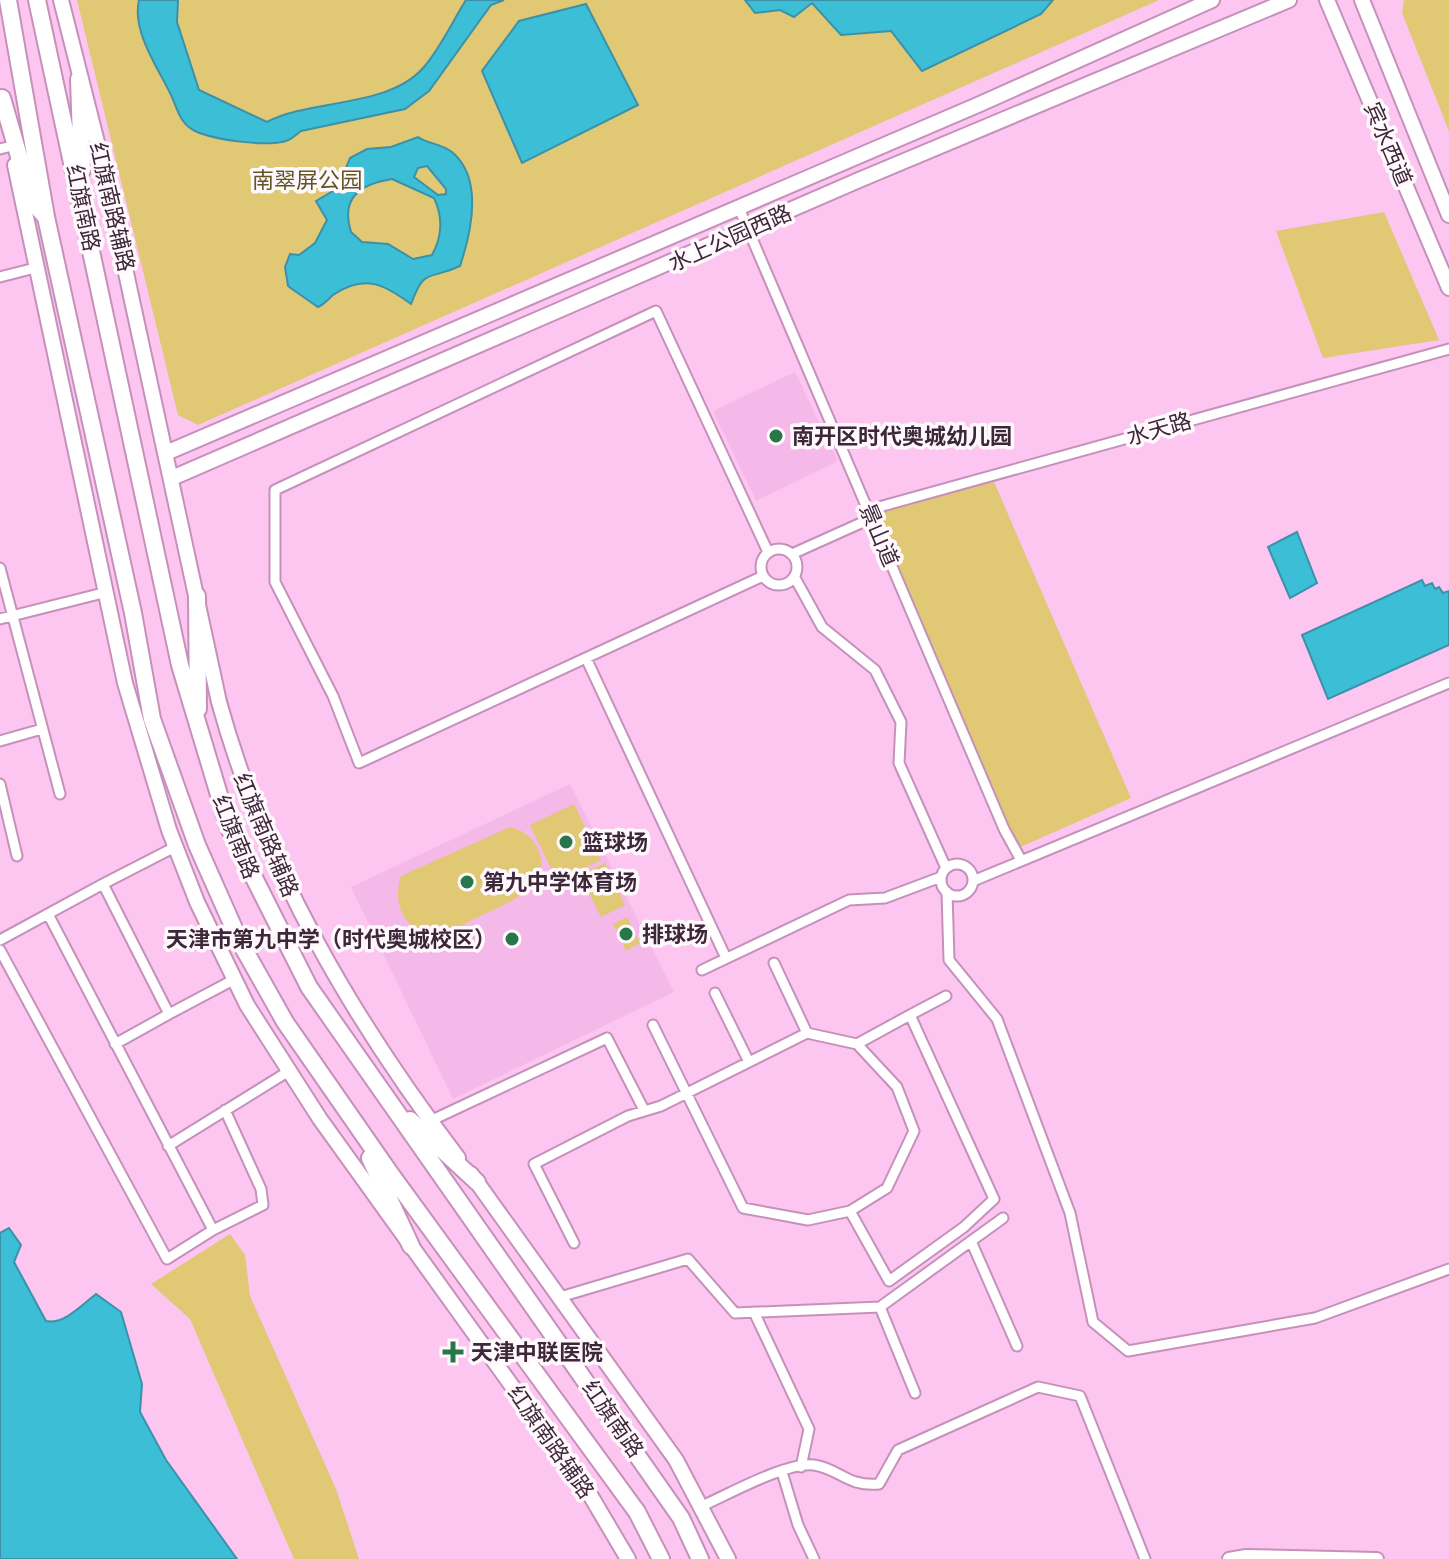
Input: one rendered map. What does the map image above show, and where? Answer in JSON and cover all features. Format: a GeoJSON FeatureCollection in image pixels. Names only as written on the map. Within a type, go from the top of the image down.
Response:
{"type":"FeatureCollection","features":[{"type":"Feature","properties":{"kind":"highway","name":"红旗南路"},"geometry":{"type":"LineString","coordinates":[[8,0],[46,217],[133,613],[152,719],[197,845],[240,942],[285,1022],[637,1512],[661,1559]]}},
{"type":"Feature","properties":{"kind":"highway","name":"红旗南路"},"geometry":{"type":"LineString","coordinates":[[37,0],[176,649],[198,735],[229,828],[259,893],[309,987],[681,1518],[700,1559]]}},
{"type":"Feature","properties":{"kind":"highway"},"geometry":{"type":"LineString","coordinates":[[79,79],[85,216]]}},
{"type":"Feature","properties":{"kind":"highway"},"geometry":{"type":"LineString","coordinates":[[1,94],[32,201],[46,217]]}},
{"type":"Feature","properties":{"kind":"highway"},"geometry":{"type":"LineString","coordinates":[[197,596],[198,735]]}},
{"type":"Feature","properties":{"kind":"highway"},"geometry":{"type":"LineString","coordinates":[[386,1098],[477,1182]]}},
{"type":"Feature","properties":{"kind":"highway"},"geometry":{"type":"LineString","coordinates":[[351,1116],[411,1246]]}},
{"type":"Feature","properties":{"kind":"main road","name":"红旗南路辅路"},"geometry":{"type":"LineString","coordinates":[[61,0],[102,162],[231,747],[268,849],[347,999],[430,1121],[676,1460],[728,1559]]}},
{"type":"Feature","properties":{"kind":"main road","name":"水上公园西路"},"geometry":{"type":"LineString","coordinates":[[166,453],[739,208],[1212,0]]}},
{"type":"Feature","properties":{"kind":"main road","name":"水上公园西路"},"geometry":{"type":"LineString","coordinates":[[172,478],[1111,73],[1289,0]]}},
{"type":"Feature","properties":{"kind":"main road","name":"宾水西道"},"geometry":{"type":"LineString","coordinates":[[1327,0],[1449,288]]}},
{"type":"Feature","properties":{"kind":"main road","name":"宾水西道"},"geometry":{"type":"LineString","coordinates":[[1362,0],[1449,215]]}},
{"type":"Feature","properties":{"kind":"main road","name":"红旗南路辅路"},"geometry":{"type":"LineString","coordinates":[[1,94],[6,148],[125,683],[175,847],[235,979],[289,1071],[589,1493],[628,1559]]}},
{"type":"Feature","properties":{"kind":"street","name":"景山道"},"geometry":{"type":"LineString","coordinates":[[739,208],[1004,829],[1021,860]]}},
{"type":"Feature","properties":{"kind":"street"},"geometry":{"type":"LineString","coordinates":[[0,277],[35,268]]}},
{"type":"Feature","properties":{"kind":"street"},"geometry":{"type":"LineString","coordinates":[[763,576],[359,763],[333,696],[275,582],[275,490],[656,311],[768,552]]}},
{"type":"Feature","properties":{"kind":"street","name":"水天路"},"geometry":{"type":"LineString","coordinates":[[792,554],[870,514],[1449,349]]}},
{"type":"Feature","properties":{"kind":"street"},"geometry":{"type":"LineString","coordinates":[[763,576],[762,561],[768,552],[780,549],[792,554],[797,565],[795,578],[822,627],[875,670],[901,722],[899,763],[944,872],[949,960],[997,1019],[1070,1213],[1093,1322],[1128,1351],[1315,1318],[1449,1269]]}},
{"type":"Feature","properties":{"kind":"street"},"geometry":{"type":"LineString","coordinates":[[0,568],[60,794]]}},
{"type":"Feature","properties":{"kind":"street"},"geometry":{"type":"LineString","coordinates":[[763,576],[778,586],[795,578]]}},
{"type":"Feature","properties":{"kind":"street"},"geometry":{"type":"LineString","coordinates":[[0,619],[107,592]]}},
{"type":"Feature","properties":{"kind":"street"},"geometry":{"type":"LineString","coordinates":[[586,658],[726,958]]}},
{"type":"Feature","properties":{"kind":"street"},"geometry":{"type":"LineString","coordinates":[[947,892],[956,896],[966,893],[973,881],[1021,860],[1449,683]]}},
{"type":"Feature","properties":{"kind":"street"},"geometry":{"type":"LineString","coordinates":[[0,741],[42,729]]}},
{"type":"Feature","properties":{"kind":"street"},"geometry":{"type":"LineString","coordinates":[[0,784],[5,824],[17,856]]}},
{"type":"Feature","properties":{"kind":"street"},"geometry":{"type":"LineString","coordinates":[[0,940],[175,847]]}},
{"type":"Feature","properties":{"kind":"street"},"geometry":{"type":"LineString","coordinates":[[702,970],[849,900],[885,898],[956,864],[967,866],[973,881]]}},
{"type":"Feature","properties":{"kind":"street"},"geometry":{"type":"LineString","coordinates":[[103,884],[169,1014]]}},
{"type":"Feature","properties":{"kind":"street"},"geometry":{"type":"LineString","coordinates":[[48,914],[213,1230]]}},
{"type":"Feature","properties":{"kind":"street"},"geometry":{"type":"LineString","coordinates":[[0,950],[167,1259],[213,1230],[263,1205],[261,1189],[225,1110]]}},
{"type":"Feature","properties":{"kind":"street"},"geometry":{"type":"LineString","coordinates":[[774,963],[807,1033]]}},
{"type":"Feature","properties":{"kind":"street"},"geometry":{"type":"LineString","coordinates":[[115,1044],[235,979]]}},
{"type":"Feature","properties":{"kind":"street"},"geometry":{"type":"LineString","coordinates":[[715,993],[749,1062]]}},
{"type":"Feature","properties":{"kind":"street"},"geometry":{"type":"LineString","coordinates":[[857,1044],[946,996]]}},
{"type":"Feature","properties":{"kind":"street"},"geometry":{"type":"LineString","coordinates":[[850,1211],[889,1281],[964,1227],[994,1199],[910,1015]]}},
{"type":"Feature","properties":{"kind":"street"},"geometry":{"type":"LineString","coordinates":[[574,1243],[534,1164],[644,1110],[687,1093],[807,1033],[857,1044],[897,1087],[914,1131],[887,1188],[850,1211],[808,1220],[743,1208],[687,1093],[653,1025]]}},
{"type":"Feature","properties":{"kind":"street"},"geometry":{"type":"LineString","coordinates":[[430,1121],[607,1038],[644,1110]]}},
{"type":"Feature","properties":{"kind":"street"},"geometry":{"type":"LineString","coordinates":[[168,1146],[289,1071]]}},
{"type":"Feature","properties":{"kind":"street"},"geometry":{"type":"LineString","coordinates":[[560,1297],[688,1259],[735,1313],[880,1307],[1003,1218]]}},
{"type":"Feature","properties":{"kind":"street"},"geometry":{"type":"LineString","coordinates":[[971,1241],[1017,1346]]}},
{"type":"Feature","properties":{"kind":"street"},"geometry":{"type":"LineString","coordinates":[[880,1307],[915,1393]]}},
{"type":"Feature","properties":{"kind":"street"},"geometry":{"type":"LineString","coordinates":[[754,1312],[809,1429],[801,1467]]}},
{"type":"Feature","properties":{"kind":"street"},"geometry":{"type":"LineString","coordinates":[[702,1506],[782,1472],[813,1465],[860,1486],[879,1484],[898,1450],[1038,1387],[1080,1396],[1145,1559]]}},
{"type":"Feature","properties":{"kind":"street"},"geometry":{"type":"LineString","coordinates":[[782,1472],[798,1525],[814,1559]]}},
{"type":"Feature","properties":{"kind":"street"},"geometry":{"type":"LineString","coordinates":[[1229,1559],[1246,1556],[1377,1559]]}},
{"type":"Feature","properties":{"kind":"shaded area","name":"南开区时代奥城幼儿园"},"geometry":{"type":"Polygon","coordinates":[[[795,372],[838,461],[756,501],[713,411],[795,372]]]}},
{"type":"Feature","properties":{"kind":"shaded area","name":"天津市第九中学（时代奥城校区）"},"geometry":{"type":"Polygon","coordinates":[[[570,784],[674,992],[453,1099],[351,887],[570,784]]]}},
{"type":"Feature","properties":{"kind":"green space","name":"南翠屏公园"},"geometry":{"type":"Polygon","coordinates":[[[77,0],[1159,0],[198,425],[178,415],[77,0]]]}},
{"type":"Feature","properties":{"kind":"green space"},"geometry":{"type":"Polygon","coordinates":[[[1404,0],[1449,0],[1449,131],[1402,13],[1404,0]]]}},
{"type":"Feature","properties":{"kind":"green space"},"geometry":{"type":"Polygon","coordinates":[[[1384,212],[1439,340],[1323,358],[1276,231],[1384,212]]]}},
{"type":"Feature","properties":{"kind":"green space"},"geometry":{"type":"Polygon","coordinates":[[[991,475],[1131,798],[1016,849],[871,513],[991,475]]]}},
{"type":"Feature","properties":{"kind":"green space","name":"篮球场"},"geometry":{"type":"Polygon","coordinates":[[[574,804],[601,860],[557,881],[530,825],[574,804]]]}},
{"type":"Feature","properties":{"kind":"green space","name":"第九中学体育场"},"geometry":{"type":"Polygon","coordinates":[[[510,827],[527,835],[538,849],[541,863],[533,885],[512,901],[446,932],[425,932],[408,922],[399,905],[401,876],[510,827]]]}},
{"type":"Feature","properties":{"kind":"green space","name":"篮球场"},"geometry":{"type":"Polygon","coordinates":[[[605,863],[625,905],[601,917],[580,875],[605,863]]]}},
{"type":"Feature","properties":{"kind":"green space","name":"排球场"},"geometry":{"type":"Polygon","coordinates":[[[627,917],[640,943],[626,951],[613,924],[627,917]]]}},
{"type":"Feature","properties":{"kind":"green space"},"geometry":{"type":"Polygon","coordinates":[[[230,1234],[245,1255],[250,1296],[336,1489],[359,1559],[294,1559],[190,1319],[151,1284],[230,1234]]]}},
{"type":"Feature","properties":{"kind":"water"},"geometry":{"type":"Polygon","coordinates":[[[139,0],[178,0],[177,22],[199,90],[267,122],[305,109],[370,97],[408,81],[429,61],[466,0],[504,0],[491,5],[429,91],[405,109],[301,131],[288,140],[266,143],[214,137],[189,128],[142,35],[139,0]]]}},
{"type":"Feature","properties":{"kind":"water"},"geometry":{"type":"Polygon","coordinates":[[[745,0],[1053,0],[1041,14],[922,71],[891,31],[841,35],[812,3],[794,17],[780,10],[755,13],[745,0]]]}},
{"type":"Feature","properties":{"kind":"water"},"geometry":{"type":"Polygon","coordinates":[[[586,4],[638,105],[522,163],[482,71],[519,21],[586,4]]]}},
{"type":"Feature","properties":{"kind":"water"},"geometry":{"type":"Polygon","coordinates":[[[418,137],[448,149],[462,163],[468,177],[472,207],[460,266],[424,279],[411,304],[392,291],[365,283],[344,288],[318,307],[288,286],[285,267],[290,254],[299,255],[315,243],[327,220],[316,201],[338,188],[350,158],[367,149],[391,147],[418,137]],[[427,166],[418,168],[414,177],[438,195],[446,194],[446,189],[427,166]],[[392,179],[371,184],[356,194],[348,210],[351,232],[362,242],[388,244],[413,259],[432,255],[440,227],[434,198],[392,179]]]}},
{"type":"Feature","properties":{"kind":"water"},"geometry":{"type":"Polygon","coordinates":[[[1297,532],[1317,583],[1290,598],[1268,547],[1297,532]]]}},
{"type":"Feature","properties":{"kind":"water"},"geometry":{"type":"Polygon","coordinates":[[[1422,580],[1425,586],[1432,583],[1435,589],[1439,587],[1443,593],[1449,591],[1449,645],[1328,699],[1302,635],[1422,580]]]}},
{"type":"Feature","properties":{"kind":"water"},"geometry":{"type":"Polygon","coordinates":[[[9,1228],[21,1245],[14,1262],[46,1321],[66,1317],[96,1294],[121,1312],[142,1384],[140,1412],[166,1460],[237,1559],[0,1559],[0,1233],[9,1228]]]}},
{"type":"Feature","properties":{"kind":"place","name":"南开区时代奥城幼儿园"},"geometry":{"type":"Point","coordinates":[776,436]}},
{"type":"Feature","properties":{"kind":"place","name":"篮球场"},"geometry":{"type":"Point","coordinates":[566,842]}},
{"type":"Feature","properties":{"kind":"place","name":"第九中学体育场"},"geometry":{"type":"Point","coordinates":[467,882]}},
{"type":"Feature","properties":{"kind":"place","name":"排球场"},"geometry":{"type":"Point","coordinates":[626,934]}},
{"type":"Feature","properties":{"kind":"place","name":"天津市第九中学（时代奥城校区）"},"geometry":{"type":"Point","coordinates":[512,939]}},
{"type":"Feature","properties":{"kind":"place","name":"天津中联医院"},"geometry":{"type":"Point","coordinates":[453,1352]}}]}
